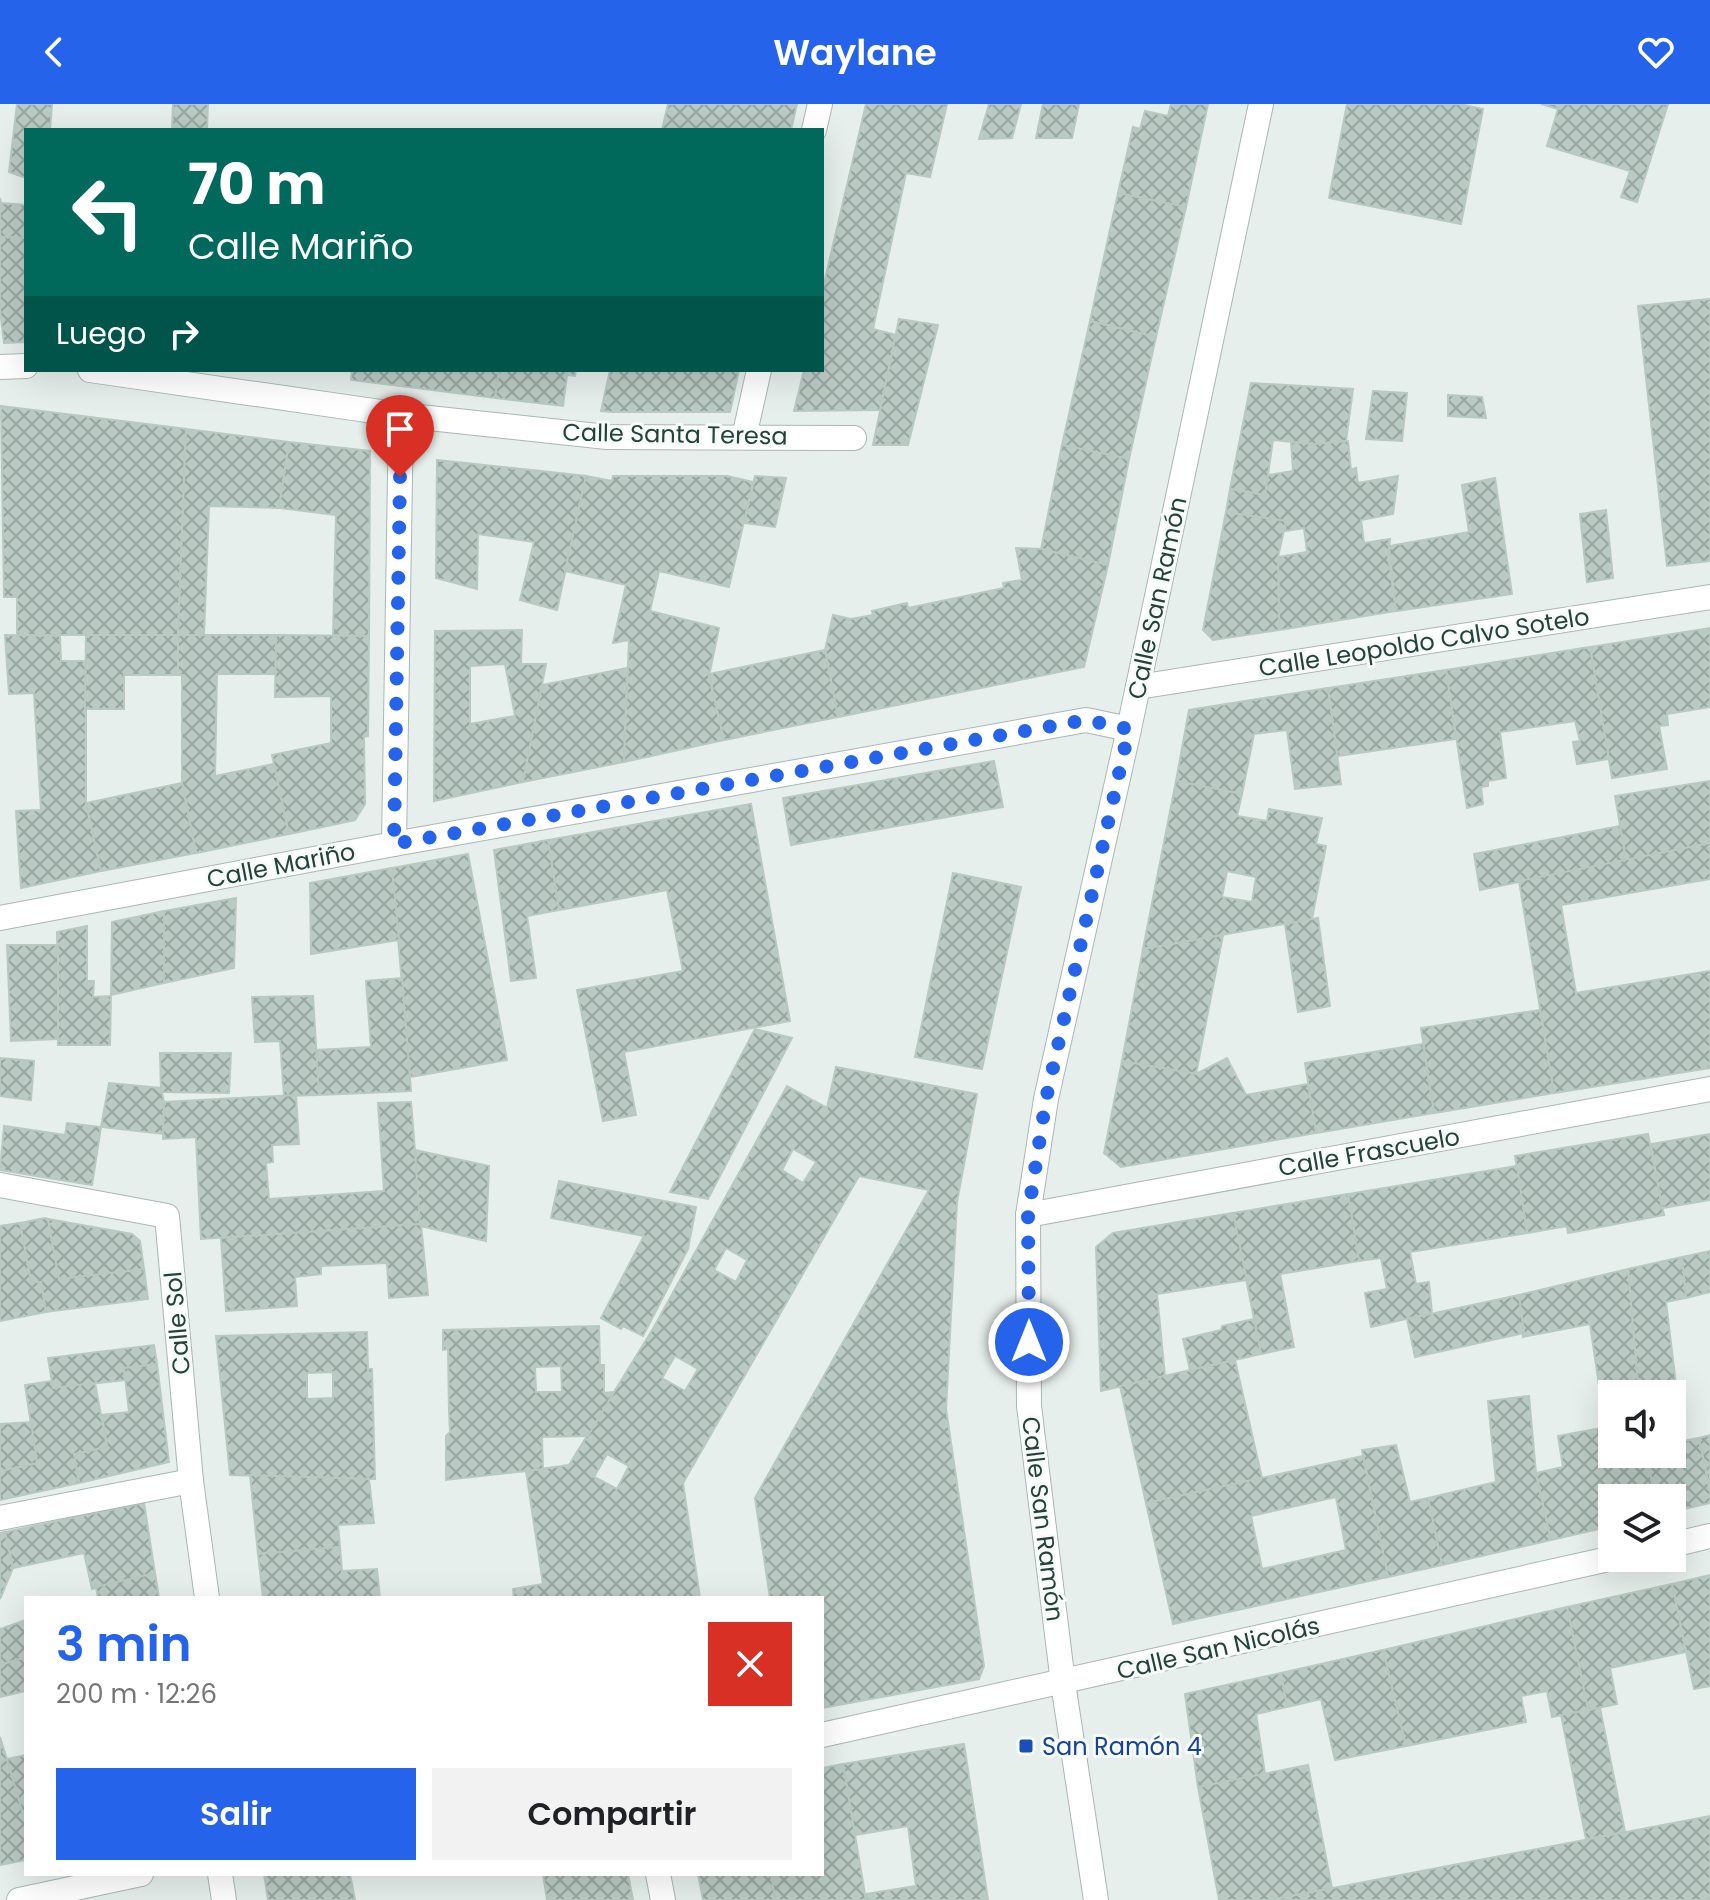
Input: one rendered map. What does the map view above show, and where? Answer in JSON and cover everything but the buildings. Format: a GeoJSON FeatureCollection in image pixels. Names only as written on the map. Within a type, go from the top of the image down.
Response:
{"type":"FeatureCollection","features":[{"type":"Feature","properties":{"kind":"street"},"geometry":{"type":"LineString","coordinates":[[814,128],[820,104]]}},
{"type":"Feature","properties":{"kind":"street","name":"Calle San Ramón"},"geometry":{"type":"LineString","coordinates":[[1096,1900],[1063,1683],[1029,1406],[1028,1215],[1046,1099],[1129,729],[1261,104]]}},
{"type":"Feature","properties":{"kind":"street"},"geometry":{"type":"LineString","coordinates":[[0,367],[24,366]]}},
{"type":"Feature","properties":{"kind":"street","name":"Calle Santa Teresa"},"geometry":{"type":"LineString","coordinates":[[104,372],[401,415],[607,437],[854,438]]}},
{"type":"Feature","properties":{"kind":"street"},"geometry":{"type":"LineString","coordinates":[[744,437],[759,372]]}},
{"type":"Feature","properties":{"kind":"street"},"geometry":{"type":"LineString","coordinates":[[394,844],[401,415]]}},
{"type":"Feature","properties":{"kind":"street","name":"Calle Leopoldo Calvo Sotelo"},"geometry":{"type":"LineString","coordinates":[[1138,687],[1710,597]]}},
{"type":"Feature","properties":{"kind":"street","name":"Calle Mariño"},"geometry":{"type":"LineString","coordinates":[[0,918],[1086,720],[1129,729]]}},
{"type":"Feature","properties":{"kind":"street","name":"Calle Frascuelo"},"geometry":{"type":"LineString","coordinates":[[1028,1215],[1710,1089]]}},
{"type":"Feature","properties":{"kind":"street","name":"Calle Sol"},"geometry":{"type":"LineString","coordinates":[[0,1185],[167,1216],[191,1481],[207,1596]]}},
{"type":"Feature","properties":{"kind":"street"},"geometry":{"type":"LineString","coordinates":[[0,1518],[191,1481]]}},
{"type":"Feature","properties":{"kind":"street"},"geometry":{"type":"LineString","coordinates":[[1686,1542],[1710,1536]]}},
{"type":"Feature","properties":{"kind":"street","name":"Calle San Nicolás"},"geometry":{"type":"LineString","coordinates":[[824,1735],[1598,1561]]}},
{"type":"Feature","properties":{"kind":"street"},"geometry":{"type":"LineString","coordinates":[[19,1900],[132,1876]]}},
{"type":"Feature","properties":{"kind":"street"},"geometry":{"type":"LineString","coordinates":[[220,1876],[224,1900]]}},
{"type":"Feature","properties":{"kind":"street"},"geometry":{"type":"LineString","coordinates":[[658,1876],[663,1900]]}},
{"type":"Feature","properties":{"kind":"place","name":"San Ramón 4"},"geometry":{"type":"Point","coordinates":[1026,1746]}},
{"type":"Feature","properties":{"kind":"route"},"geometry":{"type":"LineString","coordinates":[[400,477],[394,844],[1086,720],[1129,729],[1046,1099],[1028,1215],[1029,1342]]}}]}
